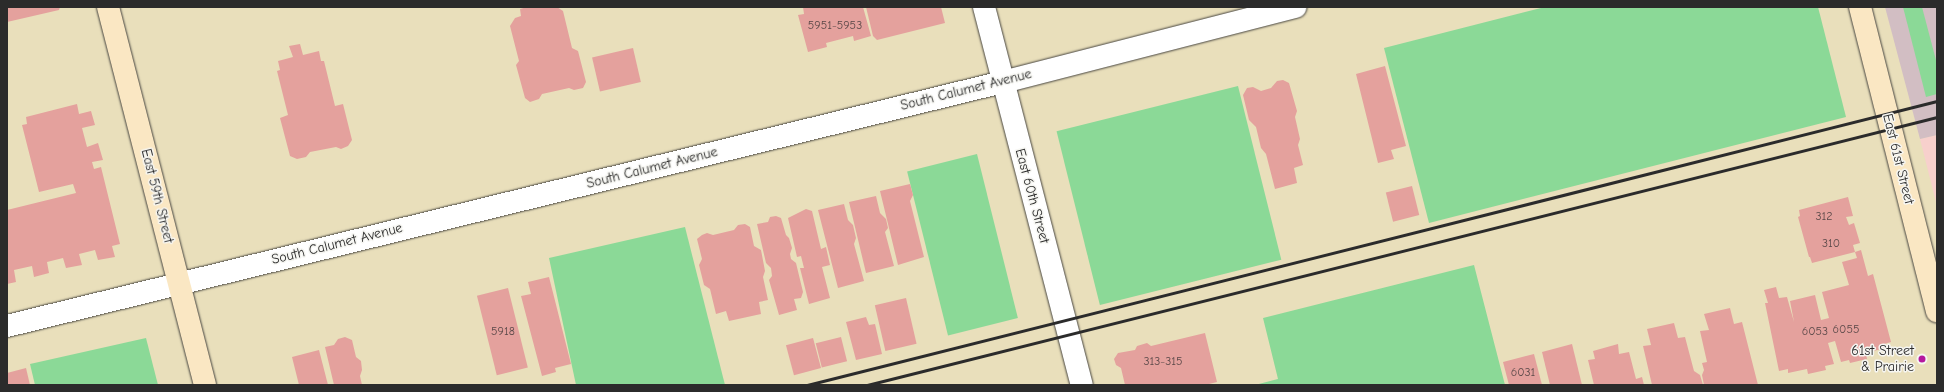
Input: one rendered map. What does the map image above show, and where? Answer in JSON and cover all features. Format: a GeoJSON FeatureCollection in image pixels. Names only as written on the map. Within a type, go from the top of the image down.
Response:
{"type":"FeatureCollection","features":[{"type":"Feature","properties":{"kind":"street","name":"East 59th Street"},"geometry":{"type":"LineString","coordinates":[[108,7],[205,385]]}},
{"type":"Feature","properties":{"kind":"street","name":"East 60th Street"},"geometry":{"type":"LineString","coordinates":[[984,7],[1082,385]]}},
{"type":"Feature","properties":{"kind":"street","name":"South Calumet Avenue"},"geometry":{"type":"LineString","coordinates":[[7,326],[1003,82],[1296,7]]}},
{"type":"Feature","properties":{"kind":"street","name":"East 61st Street"},"geometry":{"type":"LineString","coordinates":[[1860,7],[1937,311]]}},
{"type":"Feature","properties":{"kind":"shaded area"},"geometry":{"type":"Polygon","coordinates":[[[1885,7],[1937,7],[1937,135],[1920,139],[1885,7]]]}},
{"type":"Feature","properties":{"kind":"shaded area"},"geometry":{"type":"Polygon","coordinates":[[[1937,135],[1937,206],[1920,139],[1937,135]]]}},
{"type":"Feature","properties":{"kind":"green space"},"geometry":{"type":"Polygon","coordinates":[[[1545,7],[1818,7],[1846,117],[1429,223],[1384,48],[1545,7]]]}},
{"type":"Feature","properties":{"kind":"green space"},"geometry":{"type":"Polygon","coordinates":[[[1903,7],[1922,7],[1937,64],[1937,94],[1926,97],[1903,7]]]}},
{"type":"Feature","properties":{"kind":"green space"},"geometry":{"type":"Polygon","coordinates":[[[1238,86],[1281,260],[1100,305],[1057,131],[1238,86]]]}},
{"type":"Feature","properties":{"kind":"green space"},"geometry":{"type":"Polygon","coordinates":[[[977,154],[1018,318],[948,335],[907,171],[977,154]]]}},
{"type":"Feature","properties":{"kind":"green space"},"geometry":{"type":"Polygon","coordinates":[[[685,227],[725,385],[576,385],[549,258],[685,227]]]}},
{"type":"Feature","properties":{"kind":"green space"},"geometry":{"type":"Polygon","coordinates":[[[1474,265],[1505,385],[1255,385],[1278,379],[1263,318],[1474,265]]]}},
{"type":"Feature","properties":{"kind":"green space"},"geometry":{"type":"Polygon","coordinates":[[[146,338],[158,385],[35,385],[30,364],[146,338]]]}},
{"type":"Feature","properties":{"kind":"building"},"geometry":{"type":"Polygon","coordinates":[[[7,7],[60,7],[59,10],[7,22],[7,7]]]}},
{"type":"Feature","properties":{"kind":"building"},"geometry":{"type":"Polygon","coordinates":[[[527,7],[557,7],[563,11],[572,48],[578,51],[586,82],[583,88],[574,90],[569,88],[542,94],[539,99],[530,102],[525,98],[516,65],[519,61],[510,26],[515,18],[521,16],[520,9],[527,7]]]}},
{"type":"Feature","properties":{"kind":"building"},"geometry":{"type":"Polygon","coordinates":[[[803,7],[863,7],[871,36],[854,41],[853,36],[826,43],[827,47],[808,52],[798,15],[804,14],[803,7]]]}},
{"type":"Feature","properties":{"kind":"building"},"geometry":{"type":"Polygon","coordinates":[[[866,7],[941,7],[945,23],[877,40],[873,36],[866,7]]]}},
{"type":"Feature","properties":{"kind":"building"},"geometry":{"type":"Polygon","coordinates":[[[300,44],[303,55],[319,51],[321,61],[324,61],[335,106],[343,104],[352,140],[348,146],[341,149],[336,147],[310,152],[306,157],[297,159],[290,156],[280,118],[288,115],[277,71],[280,70],[278,61],[293,57],[289,46],[300,44]]]}},
{"type":"Feature","properties":{"kind":"building"},"geometry":{"type":"Polygon","coordinates":[[[633,48],[641,82],[600,92],[592,57],[633,48]]]}},
{"type":"Feature","properties":{"kind":"building"},"geometry":{"type":"Polygon","coordinates":[[[1385,66],[1406,146],[1391,150],[1394,159],[1378,163],[1356,74],[1385,66]]]}},
{"type":"Feature","properties":{"kind":"building"},"geometry":{"type":"Polygon","coordinates":[[[1283,80],[1289,83],[1297,111],[1295,117],[1300,139],[1298,145],[1303,165],[1294,168],[1297,183],[1275,189],[1266,154],[1261,148],[1256,127],[1249,120],[1243,95],[1247,88],[1253,87],[1261,91],[1271,88],[1277,81],[1283,80]]]}},
{"type":"Feature","properties":{"kind":"building"},"geometry":{"type":"Polygon","coordinates":[[[77,104],[79,114],[91,111],[95,125],[82,128],[87,147],[98,143],[103,160],[92,162],[94,169],[101,167],[120,244],[112,246],[115,257],[98,260],[95,250],[79,254],[82,265],[66,268],[63,258],[47,262],[49,273],[34,277],[32,266],[14,270],[16,282],[7,284],[7,210],[76,193],[73,184],[39,192],[22,125],[27,124],[26,117],[77,104]]]}},
{"type":"Feature","properties":{"kind":"building"},"geometry":{"type":"Polygon","coordinates":[[[910,184],[913,195],[910,201],[924,257],[898,265],[880,191],[910,184]]]}},
{"type":"Feature","properties":{"kind":"building"},"geometry":{"type":"Polygon","coordinates":[[[1412,186],[1419,215],[1393,222],[1386,193],[1412,186]]]}},
{"type":"Feature","properties":{"kind":"building"},"geometry":{"type":"Polygon","coordinates":[[[876,196],[880,213],[886,219],[888,228],[885,232],[894,266],[866,273],[849,202],[876,196]]]}},
{"type":"Feature","properties":{"kind":"building"},"geometry":{"type":"Polygon","coordinates":[[[1848,197],[1853,216],[1846,217],[1849,225],[1854,223],[1860,243],[1853,245],[1855,252],[1812,263],[1798,217],[1800,216],[1799,210],[1848,197]]]}},
{"type":"Feature","properties":{"kind":"building"},"geometry":{"type":"Polygon","coordinates":[[[844,204],[848,220],[853,225],[856,238],[854,244],[864,281],[838,288],[818,210],[844,204]]]}},
{"type":"Feature","properties":{"kind":"building"},"geometry":{"type":"Polygon","coordinates":[[[806,209],[812,211],[821,249],[826,247],[830,265],[822,267],[830,298],[809,304],[800,268],[804,268],[801,256],[797,257],[788,218],[806,209]]]}},
{"type":"Feature","properties":{"kind":"building"},"geometry":{"type":"Polygon","coordinates":[[[776,216],[781,218],[786,235],[789,238],[792,248],[790,254],[791,259],[796,263],[803,292],[801,298],[794,299],[797,310],[779,315],[769,280],[772,276],[771,268],[766,263],[757,224],[768,222],[770,217],[776,216]]]}},
{"type":"Feature","properties":{"kind":"building"},"geometry":{"type":"Polygon","coordinates":[[[745,224],[750,227],[754,246],[761,250],[765,271],[763,277],[768,300],[759,302],[761,314],[729,321],[726,311],[716,314],[710,289],[704,285],[699,265],[702,259],[697,239],[707,233],[713,235],[734,230],[738,225],[745,224]]]}},
{"type":"Feature","properties":{"kind":"building"},"geometry":{"type":"Polygon","coordinates":[[[1861,250],[1868,276],[1873,274],[1891,342],[1884,344],[1885,348],[1866,353],[1867,359],[1850,363],[1849,360],[1841,362],[1835,341],[1828,343],[1834,364],[1825,366],[1826,370],[1808,374],[1807,369],[1788,373],[1788,369],[1779,371],[1765,303],[1768,303],[1764,290],[1776,287],[1779,298],[1787,297],[1794,322],[1790,301],[1815,295],[1821,320],[1829,318],[1822,292],[1849,285],[1842,262],[1857,258],[1855,252],[1861,250]]]}},
{"type":"Feature","properties":{"kind":"building"},"geometry":{"type":"Polygon","coordinates":[[[549,277],[571,364],[555,368],[556,372],[542,376],[521,296],[531,294],[528,282],[549,277]]]}},
{"type":"Feature","properties":{"kind":"building"},"geometry":{"type":"Polygon","coordinates":[[[508,288],[528,368],[497,375],[477,296],[508,288]]]}},
{"type":"Feature","properties":{"kind":"building"},"geometry":{"type":"Polygon","coordinates":[[[906,298],[917,344],[885,351],[875,305],[906,298]]]}},
{"type":"Feature","properties":{"kind":"building"},"geometry":{"type":"Polygon","coordinates":[[[1730,308],[1734,324],[1742,322],[1758,385],[1704,385],[1702,375],[1704,370],[1702,363],[1707,362],[1700,331],[1709,330],[1704,314],[1730,308]]]}},
{"type":"Feature","properties":{"kind":"building"},"geometry":{"type":"Polygon","coordinates":[[[866,317],[869,325],[875,324],[882,354],[856,360],[846,322],[866,317]]]}},
{"type":"Feature","properties":{"kind":"building"},"geometry":{"type":"Polygon","coordinates":[[[1674,323],[1678,338],[1685,337],[1694,371],[1700,375],[1703,385],[1652,385],[1643,346],[1651,345],[1647,329],[1674,323]]]}},
{"type":"Feature","properties":{"kind":"building"},"geometry":{"type":"Polygon","coordinates":[[[1205,333],[1217,382],[1205,385],[1125,385],[1121,368],[1116,365],[1114,359],[1118,353],[1135,350],[1137,346],[1147,343],[1151,346],[1205,333]]]}},
{"type":"Feature","properties":{"kind":"building"},"geometry":{"type":"Polygon","coordinates":[[[345,337],[352,340],[356,357],[361,361],[362,370],[360,376],[362,385],[334,385],[325,347],[334,345],[338,339],[345,337]]]}},
{"type":"Feature","properties":{"kind":"building"},"geometry":{"type":"Polygon","coordinates":[[[841,337],[847,361],[822,368],[816,343],[841,337]]]}},
{"type":"Feature","properties":{"kind":"building"},"geometry":{"type":"Polygon","coordinates":[[[813,338],[821,368],[794,375],[786,345],[813,338]]]}},
{"type":"Feature","properties":{"kind":"building"},"geometry":{"type":"Polygon","coordinates":[[[1572,344],[1582,385],[1550,385],[1542,352],[1572,344]]]}},
{"type":"Feature","properties":{"kind":"building"},"geometry":{"type":"Polygon","coordinates":[[[1618,344],[1619,354],[1629,352],[1636,379],[1642,377],[1644,385],[1594,385],[1588,360],[1595,359],[1593,351],[1618,344]]]}},
{"type":"Feature","properties":{"kind":"building"},"geometry":{"type":"Polygon","coordinates":[[[319,350],[328,385],[299,385],[292,357],[319,350]]]}},
{"type":"Feature","properties":{"kind":"building"},"geometry":{"type":"Polygon","coordinates":[[[1534,354],[1542,385],[1509,385],[1503,362],[1534,354]]]}},
{"type":"Feature","properties":{"kind":"building"},"geometry":{"type":"Polygon","coordinates":[[[26,368],[30,385],[7,385],[7,373],[26,368]]]}},
{"type":"Feature","properties":{"kind":"railway"},"geometry":{"type":"LineString","coordinates":[[807,385],[1937,101]]}},
{"type":"Feature","properties":{"kind":"railway"},"geometry":{"type":"LineString","coordinates":[[867,385],[1937,117]]}},
{"type":"Feature","properties":{"kind":"place","name":"61st Street & Prairie"},"geometry":{"type":"Point","coordinates":[1922,359]}}]}
